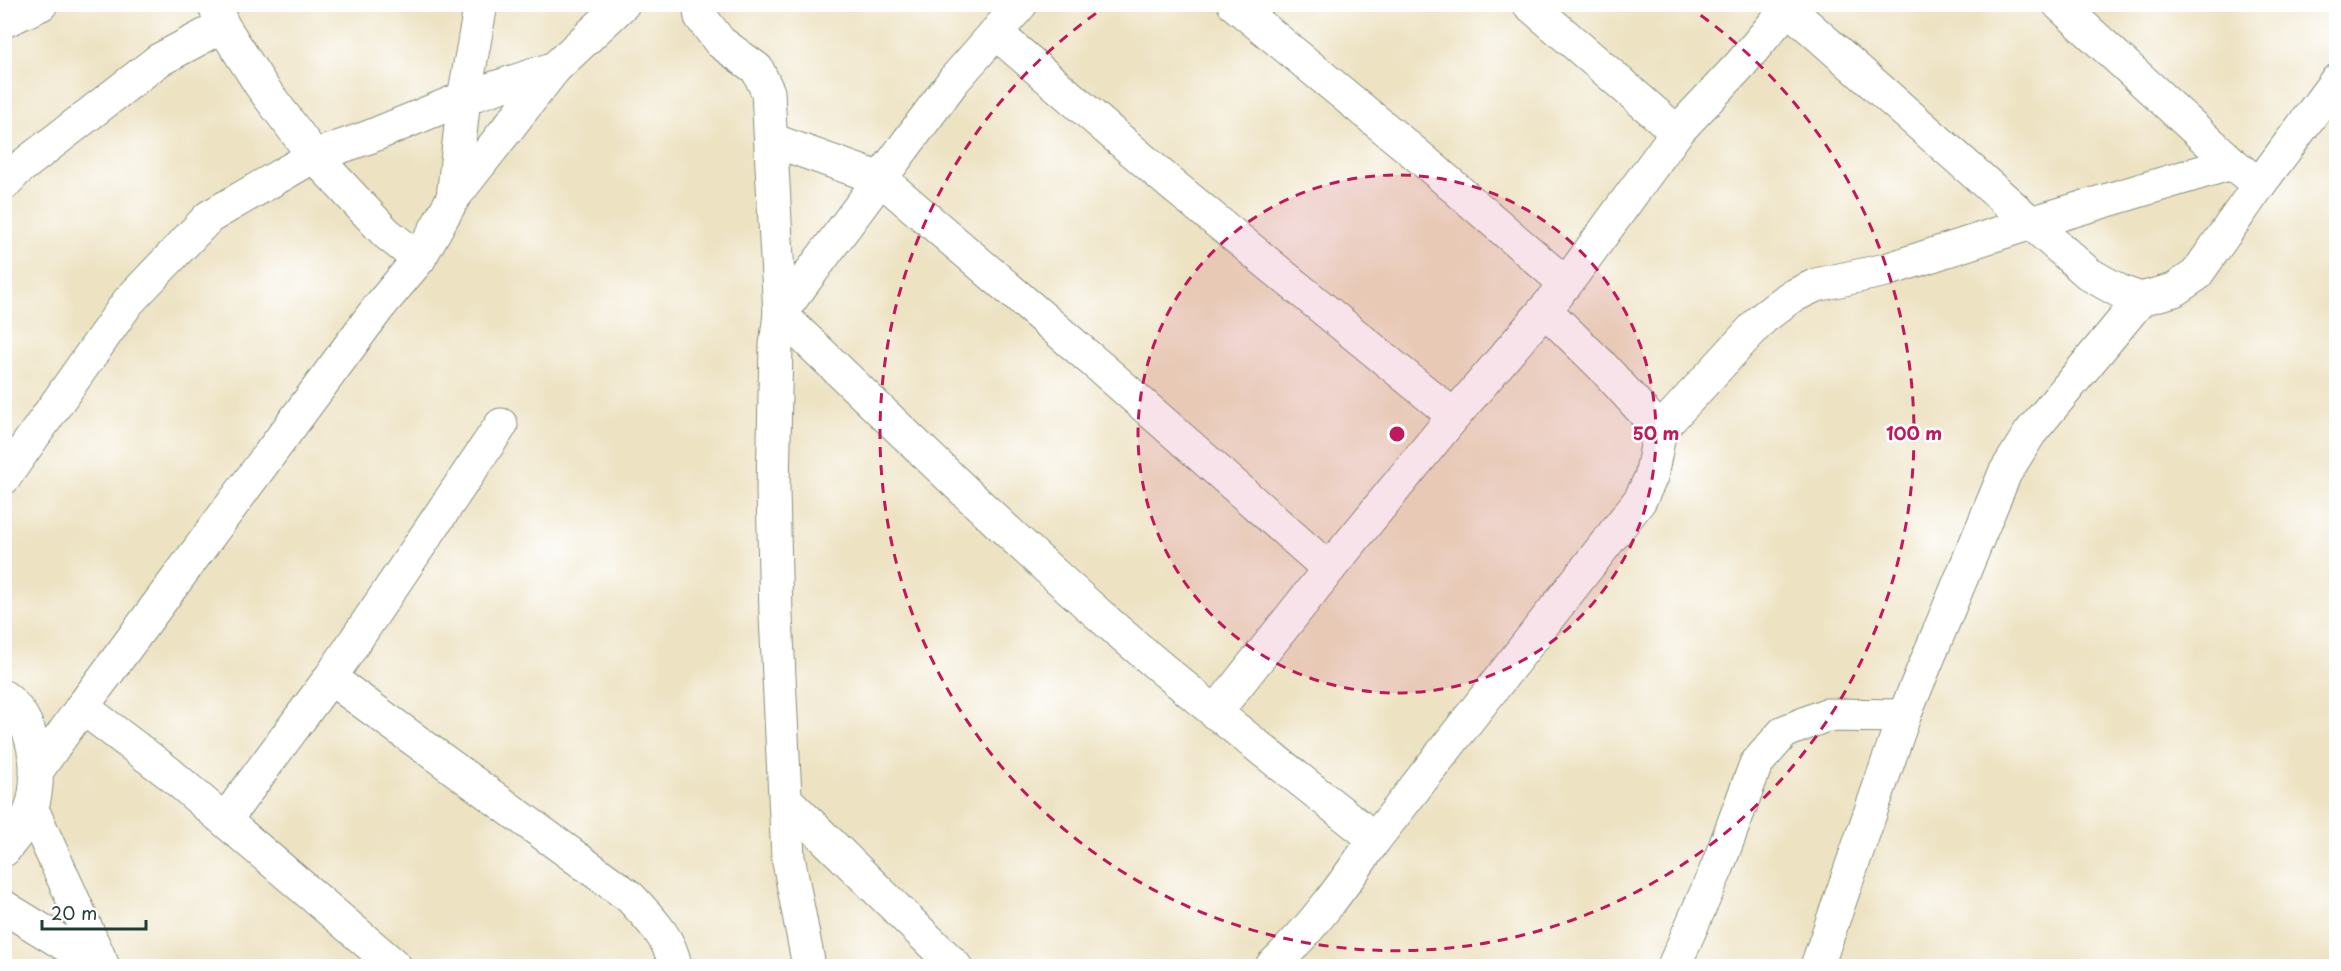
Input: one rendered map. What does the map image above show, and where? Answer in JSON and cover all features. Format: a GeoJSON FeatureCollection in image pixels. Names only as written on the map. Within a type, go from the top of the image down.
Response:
{"type":"FeatureCollection","features":[{"type":"Feature","properties":{"kind":"street"},"geometry":{"type":"LineString","coordinates":[[4,21],[41,4]]}},
{"type":"Feature","properties":{"kind":"street"},"geometry":{"type":"LineString","coordinates":[[453,198],[464,98],[481,4]]}},
{"type":"Feature","properties":{"kind":"street"},"geometry":{"type":"LineString","coordinates":[[36,772],[378,308],[419,259],[453,198],[555,68],[623,4]]}},
{"type":"Feature","properties":{"kind":"street"},"geometry":{"type":"LineString","coordinates":[[699,4],[701,17],[720,42],[757,69],[768,92],[780,314],[776,345],[773,539],[789,857],[809,966]]}},
{"type":"Feature","properties":{"kind":"street"},"geometry":{"type":"LineString","coordinates":[[780,314],[954,80],[1021,4]]}},
{"type":"Feature","properties":{"kind":"street"},"geometry":{"type":"LineString","coordinates":[[1234,4],[1416,154],[1566,284]]}},
{"type":"Feature","properties":{"kind":"street"},"geometry":{"type":"LineString","coordinates":[[1528,4],[1677,132]]}},
{"type":"Feature","properties":{"kind":"street"},"geometry":{"type":"LineString","coordinates":[[2059,4],[2232,163],[2259,185]]}},
{"type":"Feature","properties":{"kind":"street"},"geometry":{"type":"LineString","coordinates":[[1215,713],[1329,569],[1566,284],[1677,132],[1740,65],[1787,6],[2089,274],[2121,292],[2141,299],[2174,290],[2196,275],[2259,185],[2337,81]]}},
{"type":"Feature","properties":{"kind":"street"},"geometry":{"type":"LineString","coordinates":[[4,184],[16,171],[218,15],[262,87],[314,156],[386,233],[419,259]]}},
{"type":"Feature","properties":{"kind":"street"},"geometry":{"type":"LineString","coordinates":[[996,33],[1170,183],[1454,417]]}},
{"type":"Feature","properties":{"kind":"street"},"geometry":{"type":"LineString","coordinates":[[4,478],[128,302],[209,217],[314,156],[369,137],[464,98],[555,68]]}},
{"type":"Feature","properties":{"kind":"street"},"geometry":{"type":"LineString","coordinates":[[772,140],[881,178],[1329,569]]}},
{"type":"Feature","properties":{"kind":"street"},"geometry":{"type":"LineString","coordinates":[[1272,966],[1289,951],[1339,891],[1375,839],[1640,500],[1651,477],[1660,430],[1762,319],[1789,297],[1816,285],[1886,270],[2031,223],[2232,163]]}},
{"type":"Feature","properties":{"kind":"street"},"geometry":{"type":"LineString","coordinates":[[1817,966],[1904,716],[2005,473],[2030,432],[2141,299]]}},
{"type":"Feature","properties":{"kind":"street"},"geometry":{"type":"LineString","coordinates":[[1545,310],[1601,365],[1660,430]]}},
{"type":"Feature","properties":{"kind":"street"},"geometry":{"type":"LineString","coordinates":[[780,314],[1028,550],[1215,713],[1375,839]]}},
{"type":"Feature","properties":{"kind":"street"},"geometry":{"type":"LineString","coordinates":[[225,820],[330,678],[501,425]]}},
{"type":"Feature","properties":{"kind":"street"},"geometry":{"type":"LineString","coordinates":[[330,678],[630,897],[659,927],[673,955],[675,966]]}},
{"type":"Feature","properties":{"kind":"street"},"geometry":{"type":"LineString","coordinates":[[4,697],[15,704],[29,728],[36,772],[32,809],[4,850]]}},
{"type":"Feature","properties":{"kind":"street"},"geometry":{"type":"LineString","coordinates":[[82,707],[169,773],[395,966]]}},
{"type":"Feature","properties":{"kind":"street"},"geometry":{"type":"LineString","coordinates":[[1674,966],[1717,868],[1756,764],[1784,732],[1826,715],[1904,716]]}},
{"type":"Feature","properties":{"kind":"street"},"geometry":{"type":"LineString","coordinates":[[787,801],[955,966]]}},
{"type":"Feature","properties":{"kind":"street"},"geometry":{"type":"LineString","coordinates":[[32,809],[102,966]]}},
{"type":"Feature","properties":{"kind":"street"},"geometry":{"type":"LineString","coordinates":[[4,907],[102,966]]}}]}
